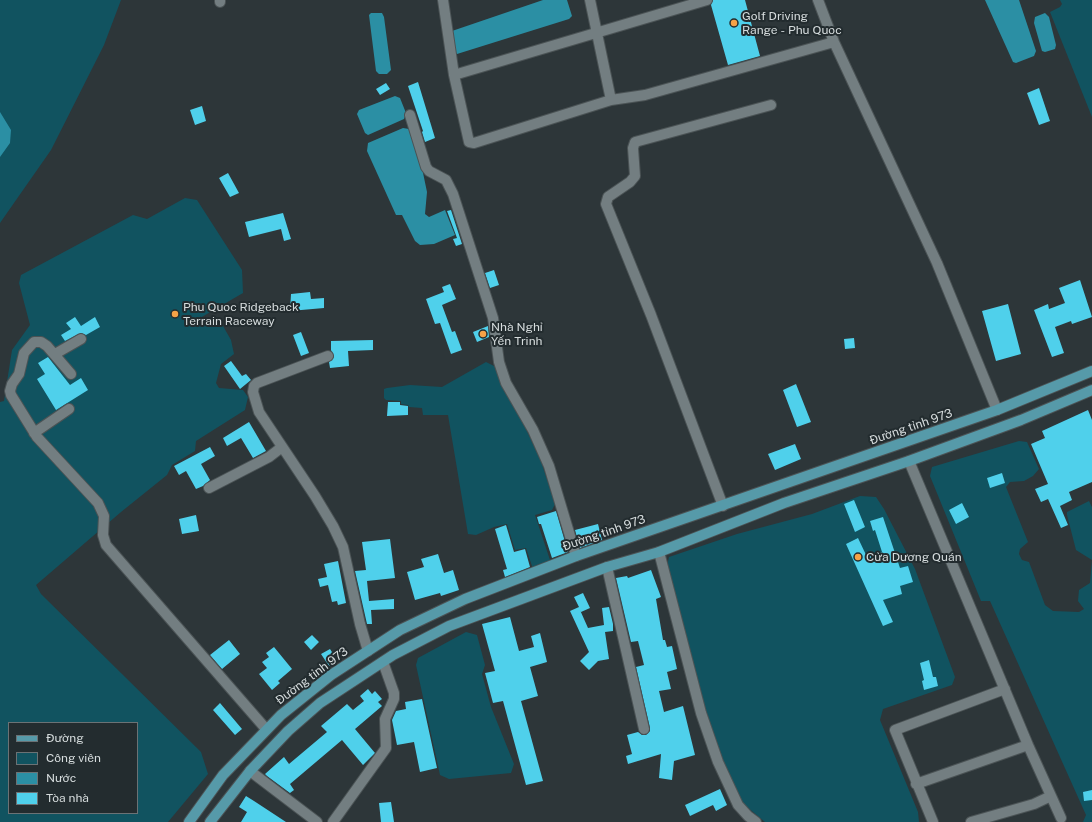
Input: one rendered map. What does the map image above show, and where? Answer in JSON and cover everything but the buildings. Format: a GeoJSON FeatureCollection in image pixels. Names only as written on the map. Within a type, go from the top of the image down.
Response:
{"type":"FeatureCollection","features":[{"type":"Feature","properties":{"kind":"main road","name":"Đường tỉnh 973"},"geometry":{"type":"LineString","coordinates":[[189,822],[223,775],[266,729],[331,675],[400,630],[464,599],[576,556],[997,410],[1092,371]]}},
{"type":"Feature","properties":{"kind":"main road"},"geometry":{"type":"LineString","coordinates":[[210,822],[250,771],[288,731],[320,703],[383,662],[449,626],[607,567],[659,552],[784,503],[909,461],[1021,420],[1092,390]]}},
{"type":"Feature","properties":{"kind":"street"},"geometry":{"type":"LineString","coordinates":[[590,0],[611,100]]}},
{"type":"Feature","properties":{"kind":"street"},"geometry":{"type":"LineString","coordinates":[[454,74],[707,0]]}},
{"type":"Feature","properties":{"kind":"street"},"geometry":{"type":"LineString","coordinates":[[818,0],[834,42],[937,263],[997,410]]}},
{"type":"Feature","properties":{"kind":"street"},"geometry":{"type":"LineString","coordinates":[[446,1],[454,74],[469,142],[472,143],[611,100],[645,95],[834,42]]}},
{"type":"Feature","properties":{"kind":"street"},"geometry":{"type":"LineString","coordinates":[[723,506],[651,315],[606,204],[608,197],[630,182],[635,176],[633,148],[636,142],[771,105]]}},
{"type":"Feature","properties":{"kind":"street"},"geometry":{"type":"LineString","coordinates":[[410,115],[426,167],[429,172],[446,180],[454,194],[494,318],[499,362],[506,383],[533,430],[549,466],[576,556]]}},
{"type":"Feature","properties":{"kind":"street"},"geometry":{"type":"LineString","coordinates":[[55,354],[81,339]]}},
{"type":"Feature","properties":{"kind":"street"},"geometry":{"type":"LineString","coordinates":[[71,374],[55,354],[40,342],[34,342],[24,353],[18,374],[10,390],[11,395],[34,433],[98,503],[104,516],[103,535],[106,545],[266,729]]}},
{"type":"Feature","properties":{"kind":"street"},"geometry":{"type":"LineString","coordinates":[[328,356],[299,366],[254,386],[253,392],[259,412],[330,520],[343,547],[360,624],[368,651]]}},
{"type":"Feature","properties":{"kind":"street"},"geometry":{"type":"LineString","coordinates":[[34,433],[70,409]]}},
{"type":"Feature","properties":{"kind":"street"},"geometry":{"type":"LineString","coordinates":[[209,488],[269,457],[282,447]]}},
{"type":"Feature","properties":{"kind":"street"},"geometry":{"type":"LineString","coordinates":[[909,461],[1004,689],[1061,818]]}},
{"type":"Feature","properties":{"kind":"street"},"geometry":{"type":"LineString","coordinates":[[659,552],[701,713],[718,762],[738,804],[748,816],[756,822]]}},
{"type":"Feature","properties":{"kind":"street"},"geometry":{"type":"LineString","coordinates":[[607,567],[644,729]]}},
{"type":"Feature","properties":{"kind":"street"},"geometry":{"type":"LineString","coordinates":[[333,822],[386,748],[386,719],[394,699],[394,693],[383,662]]}},
{"type":"Feature","properties":{"kind":"street"},"geometry":{"type":"LineString","coordinates":[[933,822],[916,784],[895,730],[1004,689]]}},
{"type":"Feature","properties":{"kind":"street"},"geometry":{"type":"LineString","coordinates":[[916,784],[1028,745]]}},
{"type":"Feature","properties":{"kind":"street"},"geometry":{"type":"LineString","coordinates":[[250,771],[317,822]]}},
{"type":"Feature","properties":{"kind":"street"},"geometry":{"type":"LineString","coordinates":[[971,822],[1034,804],[1051,796]]}},
{"type":"Feature","properties":{"kind":"green space"},"geometry":{"type":"Polygon","coordinates":[[[0,0],[121,0],[104,45],[51,150],[0,223],[0,0]]]}},
{"type":"Feature","properties":{"kind":"green space"},"geometry":{"type":"Polygon","coordinates":[[[1060,0],[1092,0],[1092,117],[1050,12],[1060,7],[1062,4],[1060,0]]]}},
{"type":"Feature","properties":{"kind":"green space"},"geometry":{"type":"Polygon","coordinates":[[[185,198],[197,200],[242,270],[243,293],[200,318],[223,326],[231,340],[234,354],[221,364],[216,383],[219,388],[243,390],[248,397],[245,410],[196,441],[195,451],[172,465],[167,475],[121,512],[36,585],[41,594],[201,752],[208,774],[168,822],[0,822],[0,402],[4,401],[12,350],[30,325],[19,283],[21,275],[133,215],[147,219],[185,198]]]}},
{"type":"Feature","properties":{"kind":"green space"},"geometry":{"type":"Polygon","coordinates":[[[486,362],[494,366],[517,410],[541,461],[555,504],[552,510],[535,515],[550,560],[548,563],[533,569],[526,548],[515,550],[507,524],[494,527],[476,535],[468,534],[448,415],[423,415],[422,408],[409,407],[408,405],[401,404],[401,401],[386,400],[384,398],[384,389],[387,388],[410,385],[442,387],[486,362]]]}},
{"type":"Feature","properties":{"kind":"green space"},"geometry":{"type":"Polygon","coordinates":[[[1019,441],[1027,442],[1039,469],[1033,476],[1024,481],[1010,482],[1006,487],[1028,542],[1020,549],[1019,554],[1022,560],[1029,562],[1045,605],[1053,611],[1079,612],[1084,609],[1078,601],[1079,590],[1090,583],[1092,560],[1092,822],[1083,822],[1086,815],[990,601],[981,601],[930,476],[932,467],[1019,441]]]}},
{"type":"Feature","properties":{"kind":"green space"},"geometry":{"type":"Polygon","coordinates":[[[860,496],[876,497],[884,509],[915,569],[955,677],[952,685],[883,709],[880,720],[918,812],[919,822],[765,822],[741,802],[722,761],[705,712],[667,566],[669,557],[737,534],[812,514],[860,496]]]}},
{"type":"Feature","properties":{"kind":"green space"},"geometry":{"type":"Polygon","coordinates":[[[1089,501],[1092,507],[1092,560],[1076,550],[1067,515],[1067,512],[1089,501]]]}},
{"type":"Feature","properties":{"kind":"green space"},"geometry":{"type":"Polygon","coordinates":[[[466,632],[477,635],[485,665],[482,674],[491,707],[514,764],[511,773],[449,779],[440,775],[416,665],[418,658],[466,632]]]}},
{"type":"Feature","properties":{"kind":"water"},"geometry":{"type":"Polygon","coordinates":[[[543,0],[567,0],[572,16],[569,19],[457,54],[454,53],[452,31],[543,0]]]}},
{"type":"Feature","properties":{"kind":"water"},"geometry":{"type":"Polygon","coordinates":[[[985,0],[1019,0],[1036,51],[1034,56],[1016,63],[1013,62],[985,0]]]}},
{"type":"Feature","properties":{"kind":"water"},"geometry":{"type":"Polygon","coordinates":[[[371,13],[382,13],[384,17],[391,70],[387,74],[379,74],[376,71],[369,15],[371,13]]]}},
{"type":"Feature","properties":{"kind":"water"},"geometry":{"type":"Polygon","coordinates":[[[1045,13],[1049,17],[1056,45],[1055,49],[1045,52],[1042,51],[1034,23],[1035,17],[1045,13]]]}},
{"type":"Feature","properties":{"kind":"water"},"geometry":{"type":"Polygon","coordinates":[[[395,96],[400,98],[406,113],[404,119],[368,135],[365,133],[357,114],[359,110],[395,96]]]}},
{"type":"Feature","properties":{"kind":"water"},"geometry":{"type":"Polygon","coordinates":[[[0,112],[11,130],[10,143],[0,157],[0,112]]]}},
{"type":"Feature","properties":{"kind":"water"},"geometry":{"type":"Polygon","coordinates":[[[403,128],[409,129],[422,168],[427,192],[425,214],[429,217],[445,210],[455,235],[434,244],[420,245],[415,241],[402,215],[396,215],[367,151],[368,143],[403,128]]]}},
{"type":"Feature","properties":{"kind":"place","name":"Golf Driving Range - Phu Quoc"},"geometry":{"type":"Point","coordinates":[734,23]}},
{"type":"Feature","properties":{"kind":"place","name":"Phu Quoc Ridgeback Terrain Raceway"},"geometry":{"type":"Point","coordinates":[175,314]}},
{"type":"Feature","properties":{"kind":"place","name":"Nhà Nghỉ Yến Trinh"},"geometry":{"type":"Point","coordinates":[483,334]}},
{"type":"Feature","properties":{"kind":"place","name":"Cửa Dương Quán"},"geometry":{"type":"Point","coordinates":[858,557]}}]}
